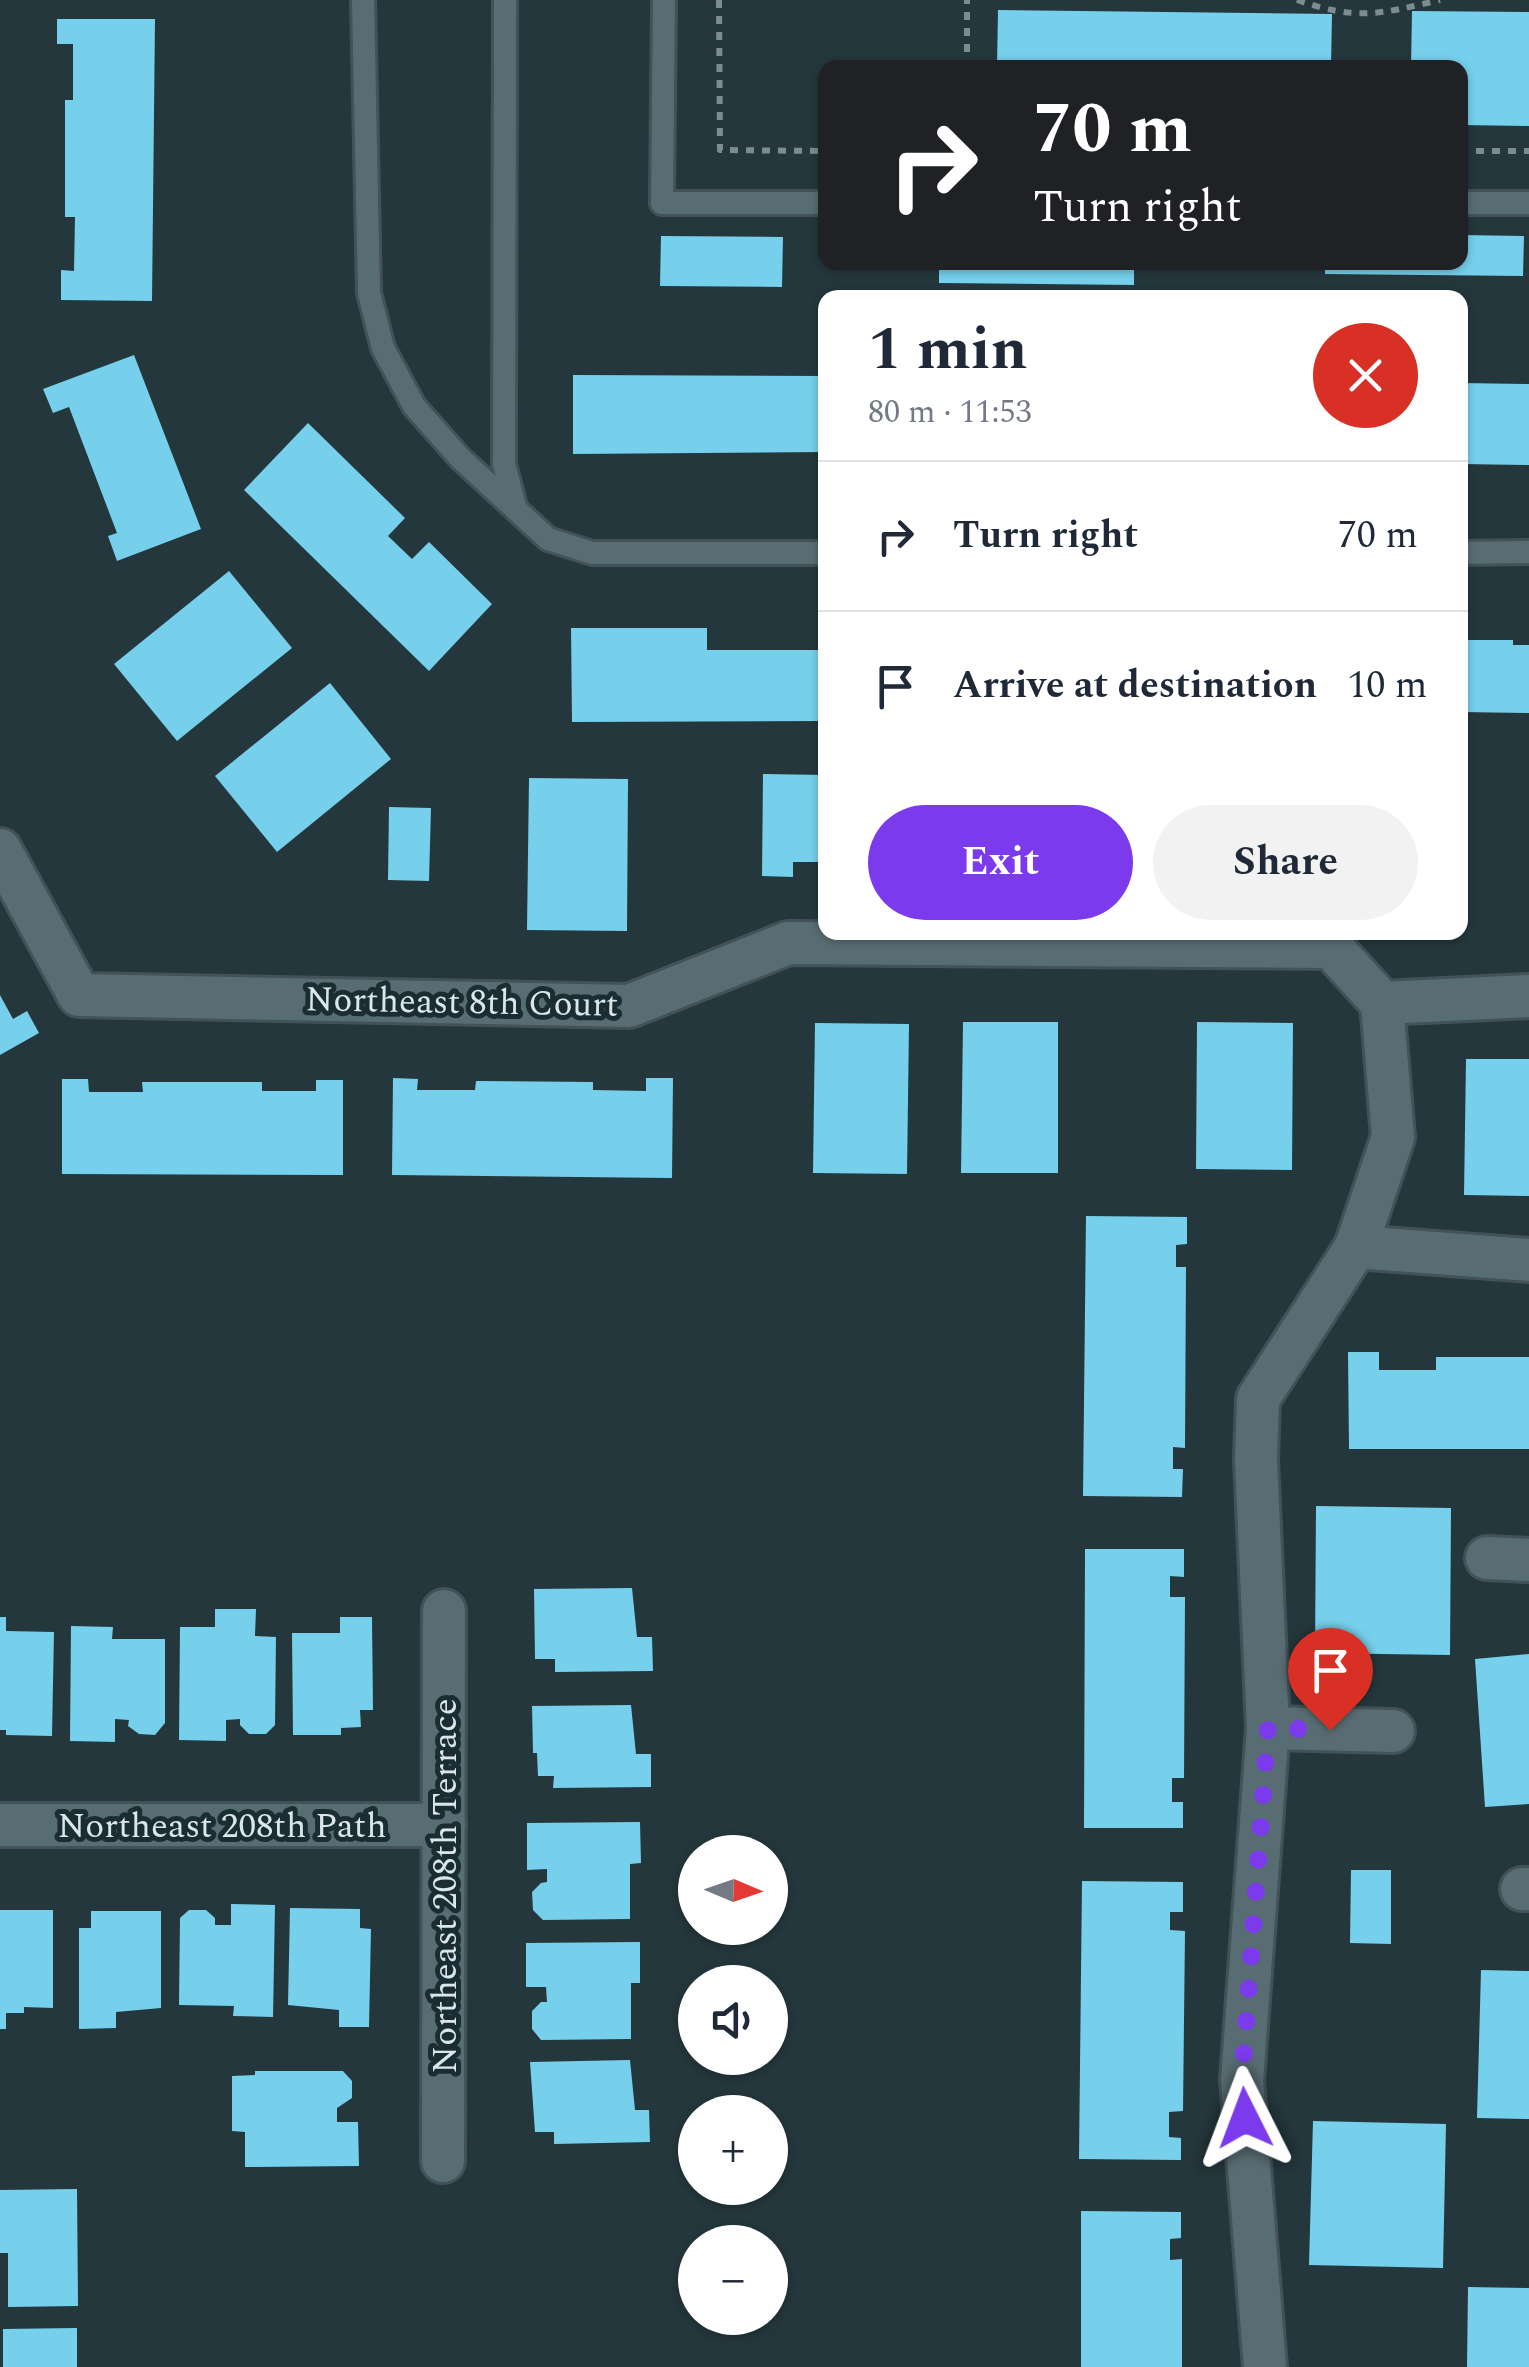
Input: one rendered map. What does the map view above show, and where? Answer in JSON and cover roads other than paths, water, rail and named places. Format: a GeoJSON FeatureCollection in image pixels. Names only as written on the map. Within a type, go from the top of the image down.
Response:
{"type":"FeatureCollection","features":[{"type":"Feature","properties":{"kind":"street","name":"Northeast 8th Court"},"geometry":{"type":"LineString","coordinates":[[0,850],[80,994],[628,1006],[788,943],[808,943],[1330,948],[1382,1004]]}},
{"type":"Feature","properties":{"kind":"street"},"geometry":{"type":"LineString","coordinates":[[1265,2367],[1242,2080],[1268,1728],[1256,1460],[1258,1399],[1356,1247],[1393,1137],[1382,1004],[1529,996]]}},
{"type":"Feature","properties":{"kind":"street"},"geometry":{"type":"LineString","coordinates":[[1356,1247],[1529,1260]]}},
{"type":"Feature","properties":{"kind":"street"},"geometry":{"type":"LineString","coordinates":[[1487,1558],[1529,1560]]}},
{"type":"Feature","properties":{"kind":"street","name":"Northeast 208th Terrace"},"geometry":{"type":"LineString","coordinates":[[443,2162],[444,1610]]}},
{"type":"Feature","properties":{"kind":"street"},"geometry":{"type":"LineString","coordinates":[[1268,1728],[1393,1731]]}},
{"type":"Feature","properties":{"kind":"street","name":"Northeast 208th Path"},"geometry":{"type":"LineString","coordinates":[[0,1826],[444,1825]]}},
{"type":"Feature","properties":{"kind":"lane"},"geometry":{"type":"LineString","coordinates":[[363,0],[370,293],[383,348],[414,406],[460,458],[548,540],[592,553],[818,553]]}},
{"type":"Feature","properties":{"kind":"lane"},"geometry":{"type":"LineString","coordinates":[[505,0],[504,464],[515,506]]}},
{"type":"Feature","properties":{"kind":"lane"},"geometry":{"type":"LineString","coordinates":[[664,0],[662,203],[818,203]]}},
{"type":"Feature","properties":{"kind":"lane"},"geometry":{"type":"LineString","coordinates":[[1468,203],[1529,203]]}},
{"type":"Feature","properties":{"kind":"lane"},"geometry":{"type":"LineString","coordinates":[[1468,552],[1529,552]]}}]}
